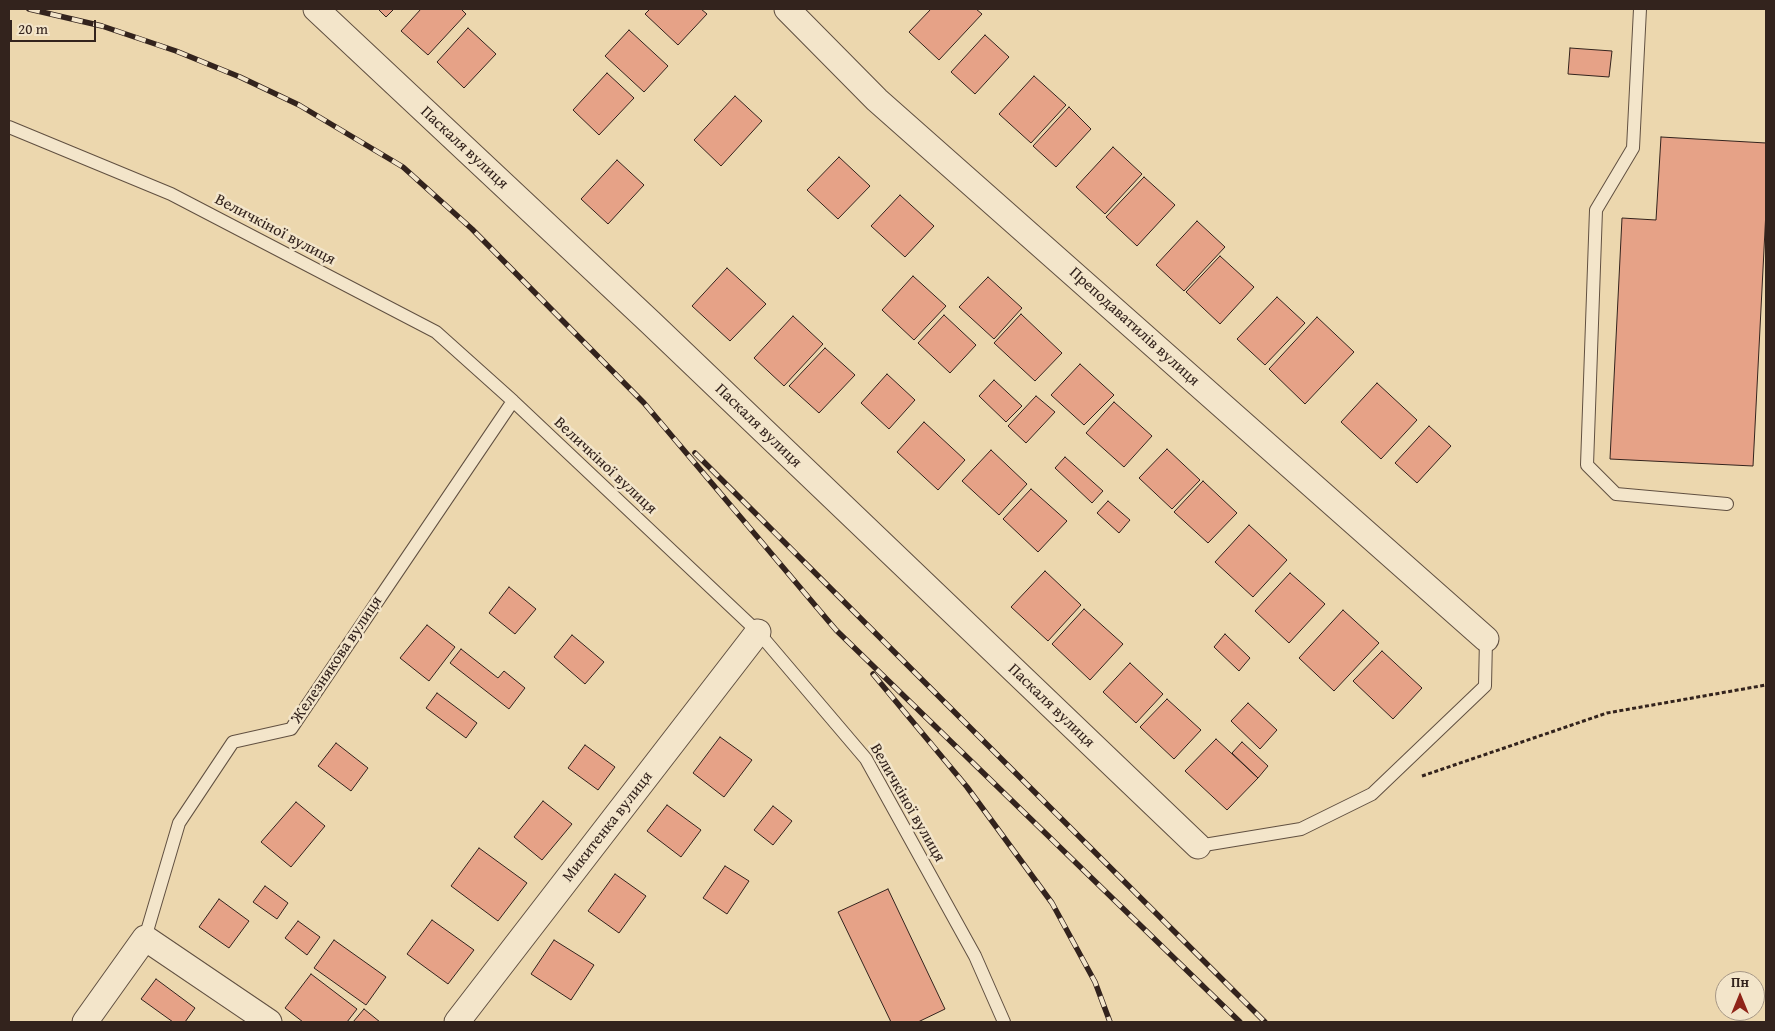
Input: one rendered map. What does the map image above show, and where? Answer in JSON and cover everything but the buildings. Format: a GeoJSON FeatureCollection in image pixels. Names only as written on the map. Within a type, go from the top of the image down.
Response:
{"type":"FeatureCollection","features":[{"type":"Feature","properties":{"kind":"street","name":"Паскаля вулиця"},"geometry":{"type":"LineString","coordinates":[[316,9],[664,336],[1198,846]]}},
{"type":"Feature","properties":{"kind":"street","name":"Преподаватилів вулиця"},"geometry":{"type":"LineString","coordinates":[[787,9],[877,100],[1486,639]]}},
{"type":"Feature","properties":{"kind":"street","name":"Микитенка вулиця"},"geometry":{"type":"LineString","coordinates":[[457,1022],[758,632]]}},
{"type":"Feature","properties":{"kind":"street","name":"Железнякова вулиця"},"geometry":{"type":"LineString","coordinates":[[86,1022],[145,938]]}},
{"type":"Feature","properties":{"kind":"street"},"geometry":{"type":"LineString","coordinates":[[145,938],[269,1022]]}},
{"type":"Feature","properties":{"kind":"lane"},"geometry":{"type":"LineString","coordinates":[[1640,9],[1633,148],[1596,210],[1587,465],[1616,494],[1727,504]]}},
{"type":"Feature","properties":{"kind":"lane","name":"Величкіної вулиця"},"geometry":{"type":"LineString","coordinates":[[9,127],[171,194],[436,332],[513,401],[758,632],[866,759],[975,956],[1004,1022]]}},
{"type":"Feature","properties":{"kind":"lane","name":"Железнякова вулиця"},"geometry":{"type":"LineString","coordinates":[[145,938],[179,822],[233,742],[291,729],[513,401]]}},
{"type":"Feature","properties":{"kind":"lane"},"geometry":{"type":"LineString","coordinates":[[1198,846],[1301,829],[1372,794],[1485,686],[1486,639]]}},
{"type":"Feature","properties":{"kind":"path"},"geometry":{"type":"LineString","coordinates":[[1419,778],[1607,714],[1766,685]]}},
{"type":"Feature","properties":{"kind":"railway"},"geometry":{"type":"LineString","coordinates":[[29,9],[102,26],[176,51],[240,77],[299,105],[403,167],[472,229],[644,403],[836,630],[1240,1022]]}},
{"type":"Feature","properties":{"kind":"railway"},"geometry":{"type":"LineString","coordinates":[[695,453],[1265,1022]]}},
{"type":"Feature","properties":{"kind":"railway"},"geometry":{"type":"LineString","coordinates":[[873,674],[967,787],[1052,903],[1095,982],[1110,1022]]}}]}
